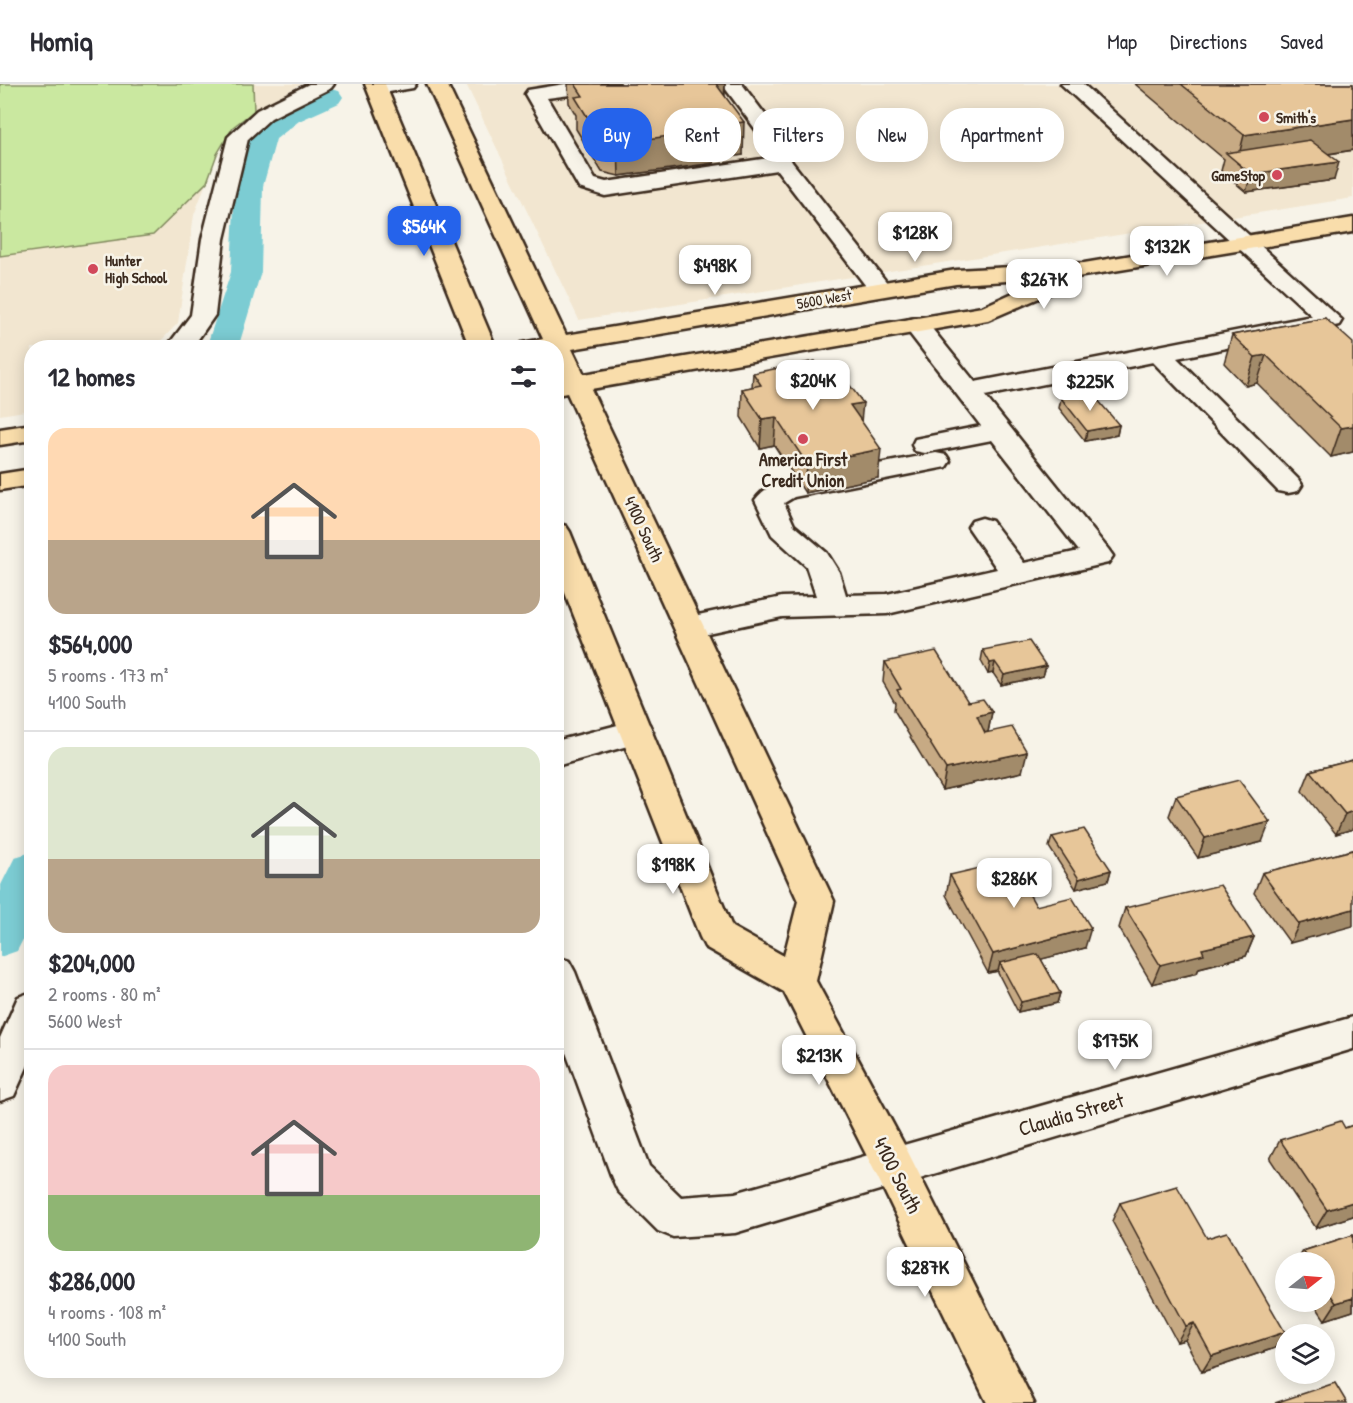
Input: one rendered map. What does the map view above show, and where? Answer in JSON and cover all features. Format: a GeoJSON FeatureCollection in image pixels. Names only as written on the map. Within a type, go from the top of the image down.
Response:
{"type":"FeatureCollection","features":[{"type":"Feature","properties":{"kind":"main road","name":"4100 South"},"geometry":{"type":"LineString","coordinates":[[437,84],[556,340]]}},
{"type":"Feature","properties":{"kind":"main road"},"geometry":{"type":"LineString","coordinates":[[376,86],[480,340]]}},
{"type":"Feature","properties":{"kind":"main road","name":"5600 West"},"geometry":{"type":"LineString","coordinates":[[564,343],[956,277],[1084,270],[1353,225]]}},
{"type":"Feature","properties":{"kind":"main road","name":"5600 West"},"geometry":{"type":"LineString","coordinates":[[567,385],[987,313],[1084,270]]}},
{"type":"Feature","properties":{"kind":"main road","name":"4100 South"},"geometry":{"type":"LineString","coordinates":[[567,385],[689,627],[816,901],[797,981],[893,1165],[1011,1403]]}},
{"type":"Feature","properties":{"kind":"main road"},"geometry":{"type":"LineString","coordinates":[[0,437],[24,433]]}},
{"type":"Feature","properties":{"kind":"main road"},"geometry":{"type":"LineString","coordinates":[[0,482],[24,478]]}},
{"type":"Feature","properties":{"kind":"main road"},"geometry":{"type":"LineString","coordinates":[[564,552],[718,938],[797,981]]}},
{"type":"Feature","properties":{"kind":"street"},"geometry":{"type":"LineString","coordinates":[[185,340],[203,315],[213,239],[238,137],[264,114],[324,84]]}},
{"type":"Feature","properties":{"kind":"street"},"geometry":{"type":"LineString","coordinates":[[376,86],[406,84]]}},
{"type":"Feature","properties":{"kind":"street"},"geometry":{"type":"LineString","coordinates":[[609,84],[541,88],[535,94],[587,183],[605,189],[782,163]]}},
{"type":"Feature","properties":{"kind":"street"},"geometry":{"type":"LineString","coordinates":[[732,84],[766,129],[782,163],[880,289]]}},
{"type":"Feature","properties":{"kind":"street"},"geometry":{"type":"LineString","coordinates":[[1071,84],[1179,180],[1243,243],[1341,321]]}},
{"type":"Feature","properties":{"kind":"street"},"geometry":{"type":"LineString","coordinates":[[969,391],[1341,321]]}},
{"type":"Feature","properties":{"kind":"street"},"geometry":{"type":"LineString","coordinates":[[689,627],[782,607],[887,604],[1098,556],[916,325]]}},
{"type":"Feature","properties":{"kind":"street"},"geometry":{"type":"LineString","coordinates":[[1159,354],[1288,485]]}},
{"type":"Feature","properties":{"kind":"street"},"geometry":{"type":"LineString","coordinates":[[834,605],[824,572],[817,560],[782,529],[769,500],[785,490],[930,453],[1000,430]]}},
{"type":"Feature","properties":{"kind":"street"},"geometry":{"type":"LineString","coordinates":[[982,527],[1016,574]]}},
{"type":"Feature","properties":{"kind":"street"},"geometry":{"type":"LineString","coordinates":[[564,751],[637,732]]}},
{"type":"Feature","properties":{"kind":"street","name":"Claudia Street"},"geometry":{"type":"LineString","coordinates":[[564,993],[633,1178],[673,1217],[735,1213],[893,1165],[1353,1033]]}},
{"type":"Feature","properties":{"kind":"street"},"geometry":{"type":"LineString","coordinates":[[0,1084],[24,1027]]}},
{"type":"Feature","properties":{"kind":"shaded area","name":"Hunter High School"},"geometry":{"type":"Polygon","coordinates":[[[0,84],[301,84],[254,111],[233,127],[217,154],[194,215],[178,323],[162,340],[24,340],[24,411],[0,415],[0,84]]]}},
{"type":"Feature","properties":{"kind":"shaded area"},"geometry":{"type":"Polygon","coordinates":[[[466,84],[1353,84],[1353,198],[579,320],[466,84]]]}},
{"type":"Feature","properties":{"kind":"green space","name":"Hunter High School"},"geometry":{"type":"Polygon","coordinates":[[[0,84],[253,84],[254,111],[233,127],[217,154],[207,182],[153,235],[0,256],[0,84]]]}},
{"type":"Feature","properties":{"kind":"building"},"geometry":{"type":"Polygon","coordinates":[[[575,84],[716,84],[734,108],[664,108],[664,137],[652,138],[652,108],[582,108],[575,97],[583,96],[575,84]]]}},
{"type":"Feature","properties":{"kind":"building"},"geometry":{"type":"Polygon","coordinates":[[[1181,84],[1353,84],[1353,119],[1244,135],[1181,84]]]}},
{"type":"Feature","properties":{"kind":"building"},"geometry":{"type":"Polygon","coordinates":[[[1310,140],[1339,162],[1251,174],[1226,153],[1310,140]]]}},
{"type":"Feature","properties":{"kind":"building"},"geometry":{"type":"Polygon","coordinates":[[[1325,318],[1353,343],[1353,426],[1341,428],[1266,355],[1255,357],[1232,335],[1325,318]]]}},
{"type":"Feature","properties":{"kind":"building"},"geometry":{"type":"Polygon","coordinates":[[[815,361],[822,371],[837,368],[863,403],[850,405],[881,449],[807,464],[776,417],[762,419],[742,389],[761,385],[753,373],[815,361]]]}},
{"type":"Feature","properties":{"kind":"building"},"geometry":{"type":"Polygon","coordinates":[[[1092,393],[1119,425],[1087,431],[1061,398],[1092,393]]]}},
{"type":"Feature","properties":{"kind":"building"},"geometry":{"type":"Polygon","coordinates":[[[1029,641],[1046,666],[1004,675],[995,662],[990,663],[983,650],[1029,641]]]}},
{"type":"Feature","properties":{"kind":"building"},"geometry":{"type":"Polygon","coordinates":[[[936,651],[968,702],[983,699],[992,712],[977,716],[985,733],[1012,727],[1027,752],[946,769],[897,690],[901,689],[885,662],[936,651]]]}},
{"type":"Feature","properties":{"kind":"building"},"geometry":{"type":"Polygon","coordinates":[[[1353,760],[1353,811],[1345,814],[1310,771],[1353,760]]]}},
{"type":"Feature","properties":{"kind":"building"},"geometry":{"type":"Polygon","coordinates":[[[1239,780],[1270,822],[1205,838],[1176,796],[1239,780]]]}},
{"type":"Feature","properties":{"kind":"building"},"geometry":{"type":"Polygon","coordinates":[[[1084,829],[1111,870],[1079,879],[1052,837],[1084,829]]]}},
{"type":"Feature","properties":{"kind":"building"},"geometry":{"type":"Polygon","coordinates":[[[1353,850],[1353,909],[1299,924],[1262,873],[1353,850]]]}},
{"type":"Feature","properties":{"kind":"building"},"geometry":{"type":"Polygon","coordinates":[[[1010,861],[1036,906],[1072,897],[1091,928],[993,954],[950,875],[1010,861]]]}},
{"type":"Feature","properties":{"kind":"building"},"geometry":{"type":"Polygon","coordinates":[[[1220,885],[1254,937],[1202,949],[1204,954],[1160,965],[1125,908],[1220,885]]]}},
{"type":"Feature","properties":{"kind":"building"},"geometry":{"type":"Polygon","coordinates":[[[1038,954],[1060,993],[1021,1002],[1000,963],[1038,954]]]}},
{"type":"Feature","properties":{"kind":"building"},"geometry":{"type":"Polygon","coordinates":[[[1341,1121],[1345,1128],[1353,1125],[1353,1202],[1327,1210],[1280,1140],[1341,1121]]]}},
{"type":"Feature","properties":{"kind":"building"},"geometry":{"type":"Polygon","coordinates":[[[1177,1186],[1207,1238],[1227,1232],[1280,1324],[1275,1324],[1275,1335],[1212,1356],[1194,1323],[1186,1326],[1120,1203],[1177,1186]]]}},
{"type":"Feature","properties":{"kind":"building"},"geometry":{"type":"Polygon","coordinates":[[[1353,1235],[1353,1298],[1335,1302],[1335,1252],[1303,1251],[1353,1235]]]}},
{"type":"Feature","properties":{"kind":"building"},"geometry":{"type":"Polygon","coordinates":[[[1335,1383],[1347,1403],[1275,1403],[1335,1383]]]}},
{"type":"Feature","properties":{"kind":"waterway"},"geometry":{"type":"LineString","coordinates":[[225,340],[246,272],[249,186],[263,136],[290,115],[330,97]]}},
{"type":"Feature","properties":{"kind":"waterway"},"geometry":{"type":"LineString","coordinates":[[0,937],[24,887]]}},
{"type":"Feature","properties":{"kind":"place","name":"Smith's"},"geometry":{"type":"Point","coordinates":[1264,117]}},
{"type":"Feature","properties":{"kind":"place","name":"GameStop"},"geometry":{"type":"Point","coordinates":[1277,175]}},
{"type":"Feature","properties":{"kind":"place","name":"Hunter High School"},"geometry":{"type":"Point","coordinates":[93,269]}},
{"type":"Feature","properties":{"kind":"place","name":"America First Credit Union"},"geometry":{"type":"Point","coordinates":[803,439]}}]}
